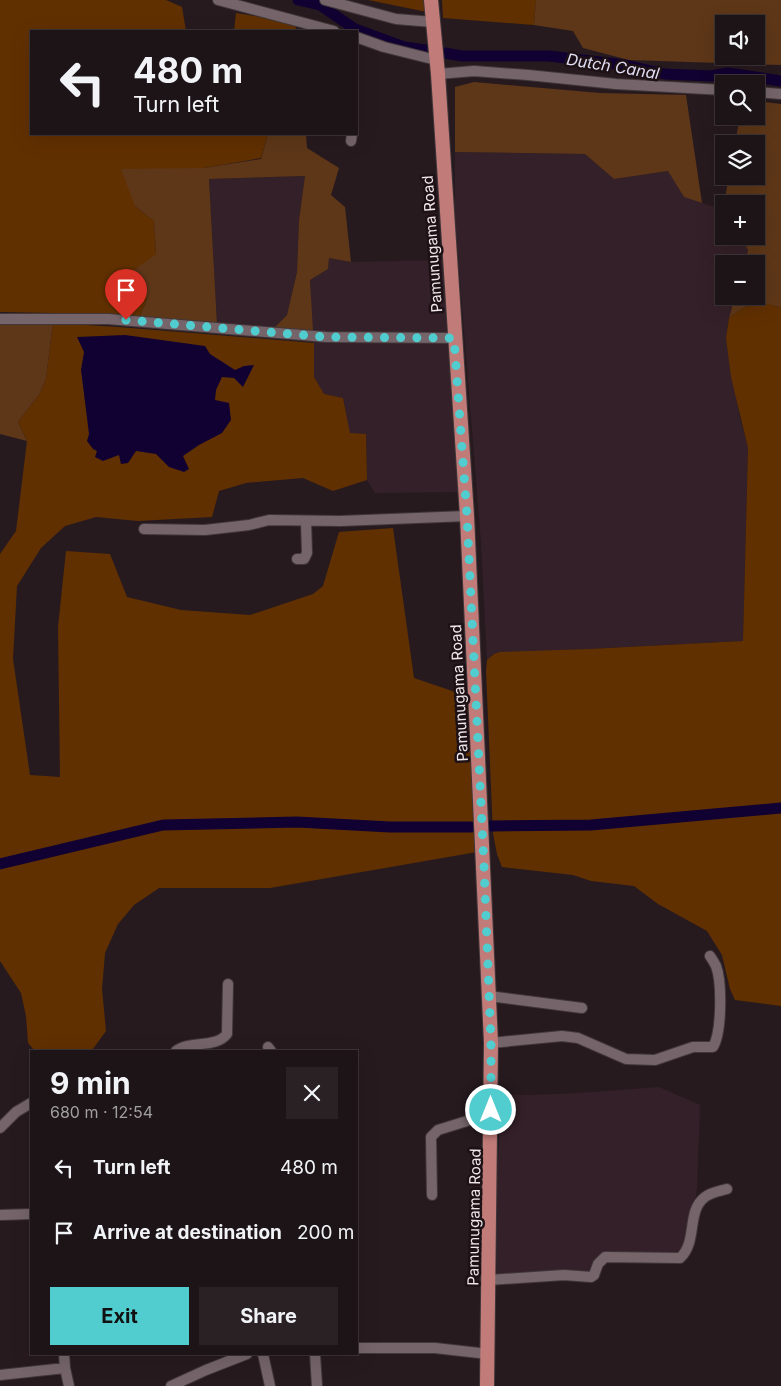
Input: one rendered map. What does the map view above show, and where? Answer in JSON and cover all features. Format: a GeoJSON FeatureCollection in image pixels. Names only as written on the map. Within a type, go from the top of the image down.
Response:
{"type":"FeatureCollection","features":[{"type":"Feature","properties":{"kind":"main road","name":"Pamunugama Road"},"geometry":{"type":"LineString","coordinates":[[431,0],[438,74],[467,516],[484,866],[491,1043],[488,1386]]}},
{"type":"Feature","properties":{"kind":"street"},"geometry":{"type":"LineString","coordinates":[[218,0],[330,30]]}},
{"type":"Feature","properties":{"kind":"street"},"geometry":{"type":"LineString","coordinates":[[325,0],[396,19],[432,22]]}},
{"type":"Feature","properties":{"kind":"street"},"geometry":{"type":"LineString","coordinates":[[358,38],[384,47],[436,60]]}},
{"type":"Feature","properties":{"kind":"street"},"geometry":{"type":"LineString","coordinates":[[438,74],[483,72],[616,84],[715,90]]}},
{"type":"Feature","properties":{"kind":"street"},"geometry":{"type":"LineString","coordinates":[[765,93],[781,94]]}},
{"type":"Feature","properties":{"kind":"street"},"geometry":{"type":"LineString","coordinates":[[0,318],[108,319],[326,337],[454,338]]}},
{"type":"Feature","properties":{"kind":"street"},"geometry":{"type":"LineString","coordinates":[[144,529],[205,530],[249,525],[269,520],[306,521],[467,516]]}},
{"type":"Feature","properties":{"kind":"street"},"geometry":{"type":"LineString","coordinates":[[298,559],[304,559],[308,553],[306,521]]}},
{"type":"Feature","properties":{"kind":"street"},"geometry":{"type":"LineString","coordinates":[[491,1043],[562,1036],[578,1038],[626,1059],[645,1060],[655,1060],[693,1047],[713,1047],[719,1025],[720,1002],[716,967],[710,956]]}},
{"type":"Feature","properties":{"kind":"street"},"geometry":{"type":"LineString","coordinates":[[178,1050],[186,1046],[216,1041],[227,1034],[228,984]]}},
{"type":"Feature","properties":{"kind":"street"},"geometry":{"type":"LineString","coordinates":[[489,996],[582,1008]]}},
{"type":"Feature","properties":{"kind":"street"},"geometry":{"type":"LineString","coordinates":[[0,1128],[16,1112],[30,1104]]}},
{"type":"Feature","properties":{"kind":"street"},"geometry":{"type":"LineString","coordinates":[[432,1195],[432,1137],[438,1130],[467,1121],[491,1110]]}},
{"type":"Feature","properties":{"kind":"street"},"geometry":{"type":"LineString","coordinates":[[489,1280],[564,1276],[591,1277],[594,1275],[598,1264],[605,1257],[680,1258],[687,1252],[693,1220],[703,1198],[728,1189]]}},
{"type":"Feature","properties":{"kind":"street"},"geometry":{"type":"LineString","coordinates":[[0,1215],[30,1214]]}},
{"type":"Feature","properties":{"kind":"street"},"geometry":{"type":"LineString","coordinates":[[358,1348],[435,1348],[488,1354]]}},
{"type":"Feature","properties":{"kind":"street"},"geometry":{"type":"LineString","coordinates":[[64,1355],[69,1386]]}},
{"type":"Feature","properties":{"kind":"street"},"geometry":{"type":"LineString","coordinates":[[171,1386],[244,1355]]}},
{"type":"Feature","properties":{"kind":"street"},"geometry":{"type":"LineString","coordinates":[[263,1355],[270,1386]]}},
{"type":"Feature","properties":{"kind":"street"},"geometry":{"type":"LineString","coordinates":[[315,1355],[317,1386]]}},
{"type":"Feature","properties":{"kind":"street"},"geometry":{"type":"LineString","coordinates":[[0,1375],[65,1368]]}},
{"type":"Feature","properties":{"kind":"shaded area"},"geometry":{"type":"Polygon","coordinates":[[[0,0],[166,0],[182,7],[186,30],[30,30],[30,135],[268,135],[261,158],[204,168],[135,206],[154,221],[156,254],[147,299],[140,316],[0,312],[0,0]]]}},
{"type":"Feature","properties":{"kind":"shaded area"},"geometry":{"type":"Polygon","coordinates":[[[368,0],[429,0],[432,13],[368,0]]]}},
{"type":"Feature","properties":{"kind":"shaded area"},"geometry":{"type":"Polygon","coordinates":[[[442,0],[536,0],[534,25],[443,18],[442,0]]]}},
{"type":"Feature","properties":{"kind":"shaded area"},"geometry":{"type":"Polygon","coordinates":[[[536,0],[781,0],[781,65],[765,64],[765,15],[715,15],[715,63],[629,60],[583,48],[573,31],[534,25],[536,0]]]}},
{"type":"Feature","properties":{"kind":"shaded area"},"geometry":{"type":"Polygon","coordinates":[[[236,13],[297,23],[295,30],[234,30],[236,13]]]}},
{"type":"Feature","properties":{"kind":"shaded area"},"geometry":{"type":"Polygon","coordinates":[[[474,82],[600,93],[686,95],[702,203],[684,197],[668,171],[614,179],[585,154],[455,152],[455,87],[474,82]]]}},
{"type":"Feature","properties":{"kind":"shaded area"},"geometry":{"type":"Polygon","coordinates":[[[765,102],[781,104],[781,308],[765,304],[765,255],[747,255],[748,250],[745,245],[765,245],[765,195],[726,195],[727,185],[765,185],[765,135],[737,135],[738,125],[765,125],[765,102]]]}},
{"type":"Feature","properties":{"kind":"shaded area"},"geometry":{"type":"Polygon","coordinates":[[[268,135],[306,135],[307,148],[339,168],[331,195],[345,207],[351,262],[329,258],[328,269],[310,280],[313,331],[274,328],[287,315],[297,272],[299,220],[305,176],[209,179],[217,324],[140,316],[147,299],[131,272],[156,254],[154,221],[135,206],[121,169],[204,168],[261,159],[268,135]]]}},
{"type":"Feature","properties":{"kind":"shaded area"},"geometry":{"type":"Polygon","coordinates":[[[455,152],[585,154],[614,179],[669,171],[684,197],[715,207],[715,245],[745,245],[748,250],[747,255],[715,255],[715,305],[733,305],[726,338],[739,413],[748,448],[743,641],[494,654],[487,660],[481,542],[455,218],[455,152]]]}},
{"type":"Feature","properties":{"kind":"shaded area"},"geometry":{"type":"Polygon","coordinates":[[[305,176],[299,220],[297,272],[287,315],[274,328],[217,324],[209,179],[305,176]]]}},
{"type":"Feature","properties":{"kind":"shaded area"},"geometry":{"type":"Polygon","coordinates":[[[329,258],[351,262],[449,260],[447,332],[460,492],[375,493],[367,480],[366,434],[350,434],[343,398],[324,395],[314,377],[310,280],[328,269],[329,258]]]}},
{"type":"Feature","properties":{"kind":"shaded area"},"geometry":{"type":"Polygon","coordinates":[[[765,303],[781,308],[781,1006],[735,1000],[730,989],[722,955],[707,931],[658,904],[634,886],[591,881],[573,875],[502,867],[497,854],[493,833],[486,671],[487,660],[500,652],[743,641],[748,448],[731,377],[726,338],[729,318],[747,306],[765,305],[765,303]]]}},
{"type":"Feature","properties":{"kind":"shaded area"},"geometry":{"type":"Polygon","coordinates":[[[733,305],[751,305],[742,309],[729,318],[733,305]]]}},
{"type":"Feature","properties":{"kind":"shaded area"},"geometry":{"type":"Polygon","coordinates":[[[0,323],[53,323],[46,378],[40,393],[18,422],[27,441],[0,434],[0,323]]]}},
{"type":"Feature","properties":{"kind":"shaded area"},"geometry":{"type":"Polygon","coordinates":[[[53,323],[314,343],[314,377],[324,394],[343,398],[350,433],[366,434],[367,480],[333,491],[303,478],[246,483],[219,491],[212,517],[138,521],[96,517],[65,526],[41,548],[17,586],[13,659],[30,775],[60,777],[58,627],[66,551],[110,554],[127,597],[181,610],[250,615],[313,594],[323,586],[339,532],[393,528],[414,678],[467,696],[477,852],[270,888],[159,888],[134,905],[118,924],[105,953],[102,989],[106,1031],[90,1050],[34,1050],[28,1043],[26,1016],[21,993],[0,961],[0,554],[16,531],[27,441],[18,422],[40,393],[46,378],[53,323]]]}},
{"type":"Feature","properties":{"kind":"shaded area"},"geometry":{"type":"Polygon","coordinates":[[[125,335],[205,346],[210,354],[235,370],[244,366],[254,365],[243,387],[234,378],[222,377],[216,390],[215,400],[229,403],[231,420],[222,433],[183,456],[189,469],[184,472],[169,467],[156,454],[136,451],[128,463],[121,464],[119,455],[103,461],[95,457],[97,451],[87,441],[89,434],[81,370],[84,352],[77,337],[125,335]]]}},
{"type":"Feature","properties":{"kind":"shaded area"},"geometry":{"type":"Polygon","coordinates":[[[659,1087],[700,1105],[697,1188],[692,1229],[682,1256],[601,1254],[595,1262],[593,1274],[497,1278],[497,1184],[501,1094],[581,1093],[659,1087]]]}},
{"type":"Feature","properties":{"kind":"waterway","name":"Dutch Canal"},"geometry":{"type":"LineString","coordinates":[[298,0],[320,5],[358,30]]}},
{"type":"Feature","properties":{"kind":"waterway","name":"Dutch Canal"},"geometry":{"type":"LineString","coordinates":[[358,30],[404,47],[426,50]]}},
{"type":"Feature","properties":{"kind":"waterway","name":"Dutch Canal"},"geometry":{"type":"LineString","coordinates":[[445,53],[462,56],[549,56],[625,65],[665,74],[711,76],[728,73],[781,81]]}},
{"type":"Feature","properties":{"kind":"waterway"},"geometry":{"type":"LineString","coordinates":[[491,826],[591,825],[781,808]]}},
{"type":"Feature","properties":{"kind":"waterway"},"geometry":{"type":"LineString","coordinates":[[0,864],[163,825],[297,822],[390,827],[471,827]]}},
{"type":"Feature","properties":{"kind":"route"},"geometry":{"type":"LineString","coordinates":[[126,320],[326,337],[454,338],[467,516],[484,866],[491,1043],[491,1110]]}}]}
